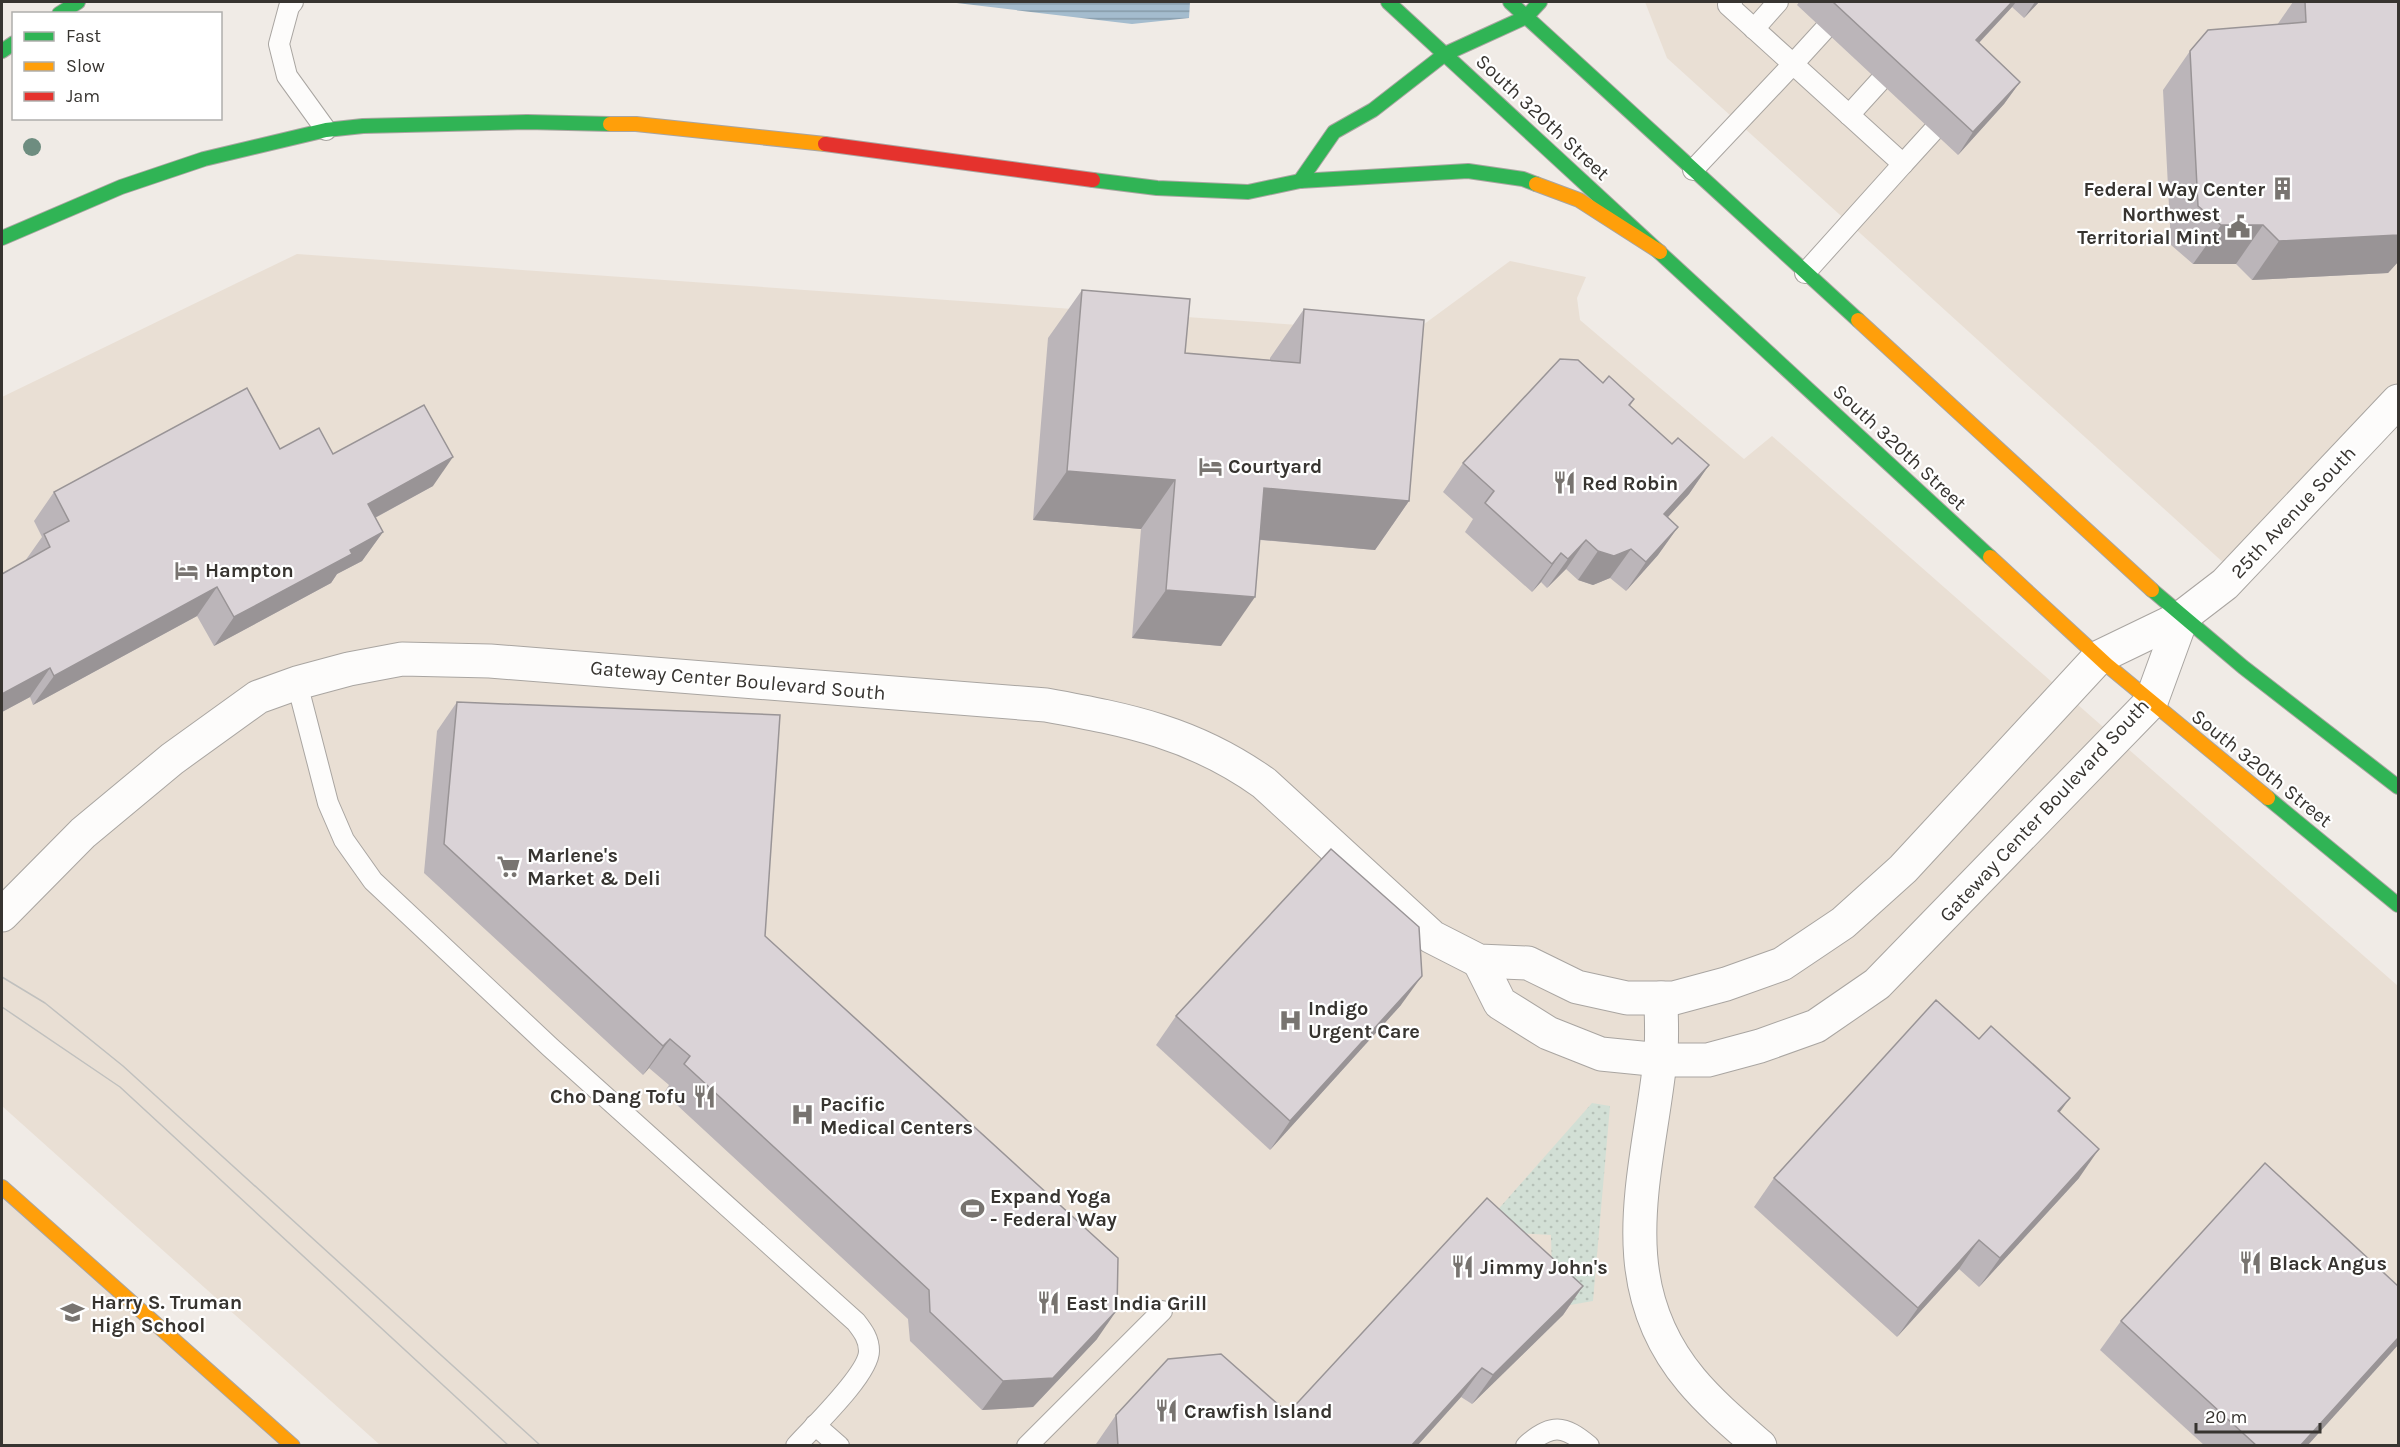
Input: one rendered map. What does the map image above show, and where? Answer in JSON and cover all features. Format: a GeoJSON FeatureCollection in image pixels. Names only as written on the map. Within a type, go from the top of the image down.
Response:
{"type":"FeatureCollection","features":[{"type":"Feature","properties":{"kind":"main road"},"geometry":{"type":"LineString","coordinates":[[62,12],[78,2]]}},
{"type":"Feature","properties":{"kind":"main road","name":"South 320th Street"},"geometry":{"type":"LineString","coordinates":[[1388,2],[2099,657],[2398,905]]}},
{"type":"Feature","properties":{"kind":"main road"},"geometry":{"type":"LineString","coordinates":[[1510,2],[2182,617],[2398,787]]}},
{"type":"Feature","properties":{"kind":"main road"},"geometry":{"type":"LineString","coordinates":[[1300,181],[1334,132],[1374,110],[1445,54],[1526,17],[1540,2]]}},
{"type":"Feature","properties":{"kind":"main road"},"geometry":{"type":"LineString","coordinates":[[2,238],[142,180],[204,159],[326,130],[363,126],[505,122],[636,124],[833,146],[1157,189],[1248,192],[1300,181],[1468,171],[1523,179],[1579,200],[1660,252]]}},
{"type":"Feature","properties":{"kind":"main road"},"geometry":{"type":"LineString","coordinates":[[2,1187],[293,1446]]}},
{"type":"Feature","properties":{"kind":"street","name":"25th Avenue South"},"geometry":{"type":"LineString","coordinates":[[2182,617],[2225,584],[2398,401]]}},
{"type":"Feature","properties":{"kind":"street","name":"Gateway Center Boulevard South"},"geometry":{"type":"LineString","coordinates":[[2,915],[83,833],[172,759],[258,697],[348,669],[402,659],[490,661],[1046,705],[1113,717],[1163,730],[1237,764],[1288,804],[1432,937],[1479,961],[1528,963],[1577,987],[1627,998],[1674,998],[1725,984],[1782,964],[1843,923],[1903,869],[2099,657],[2182,617]]}},
{"type":"Feature","properties":{"kind":"street","name":"Gateway Center Boulevard South"},"geometry":{"type":"LineString","coordinates":[[1479,961],[1500,1003],[1548,1033],[1601,1054],[1661,1060],[1708,1060],[1760,1046],[1816,1026],[1877,984],[2151,702],[2182,617]]}},
{"type":"Feature","properties":{"kind":"street"},"geometry":{"type":"LineString","coordinates":[[1660,998],[1661,1060],[1639,1201],[1638,1235],[1642,1274],[1660,1330],[1690,1379],[1726,1416],[1760,1446]]}},
{"type":"Feature","properties":{"kind":"lane"},"geometry":{"type":"LineString","coordinates":[[294,2],[289,7],[279,44],[287,76],[326,130]]}},
{"type":"Feature","properties":{"kind":"lane"},"geometry":{"type":"LineString","coordinates":[[1731,2],[1728,5],[1903,164]]}},
{"type":"Feature","properties":{"kind":"lane"},"geometry":{"type":"LineString","coordinates":[[1754,29],[1778,2]]}},
{"type":"Feature","properties":{"kind":"lane"},"geometry":{"type":"LineString","coordinates":[[1693,170],[1824,30]]}},
{"type":"Feature","properties":{"kind":"lane"},"geometry":{"type":"LineString","coordinates":[[1849,115],[1879,82]]}},
{"type":"Feature","properties":{"kind":"lane"},"geometry":{"type":"LineString","coordinates":[[1805,273],[1933,131]]}},
{"type":"Feature","properties":{"kind":"lane"},"geometry":{"type":"LineString","coordinates":[[297,683],[328,803],[344,840],[373,881],[487,989],[862,1329],[869,1344],[867,1362],[860,1374],[796,1446]]}},
{"type":"Feature","properties":{"kind":"lane"},"geometry":{"type":"LineString","coordinates":[[1027,1446],[1162,1311]]}},
{"type":"Feature","properties":{"kind":"lane"},"geometry":{"type":"LineString","coordinates":[[815,1425],[839,1446]]}},
{"type":"Feature","properties":{"kind":"lane"},"geometry":{"type":"LineString","coordinates":[[1527,1446],[1542,1433],[1559,1429],[1572,1433],[1589,1446]]}},
{"type":"Feature","properties":{"kind":"shaded area"},"geometry":{"type":"Polygon","coordinates":[[[1645,2],[2398,2],[2398,401],[2237,575],[1667,58],[1645,2]]]}},
{"type":"Feature","properties":{"kind":"shaded area"},"geometry":{"type":"Polygon","coordinates":[[[297,254],[1412,333],[1510,261],[1586,277],[1577,298],[1580,320],[1744,459],[1772,436],[2398,986],[2398,1445],[380,1445],[2,1106],[2,397],[297,254]]]}},
{"type":"Feature","properties":{"kind":"shaded area"},"geometry":{"type":"Polygon","coordinates":[[[1592,1103],[1610,1106],[1593,1301],[1553,1308],[1551,1235],[1479,1231],[1592,1103]]]}},
{"type":"Feature","properties":{"kind":"shaded area","name":"Harry S. Truman High School"},"geometry":{"type":"Polygon","coordinates":[[[2,1181],[289,1445],[2,1445],[2,1181]]]}},
{"type":"Feature","properties":{"kind":"water"},"geometry":{"type":"Polygon","coordinates":[[[948,2],[1190,2],[1189,18],[1132,24],[948,2]]]}},
{"type":"Feature","properties":{"kind":"building"},"geometry":{"type":"Polygon","coordinates":[[[1833,2],[2012,2],[1976,40],[2020,82],[1973,132],[1833,2]]]}},
{"type":"Feature","properties":{"kind":"building","name":"Federal Way Center"},"geometry":{"type":"Polygon","coordinates":[[[2305,2],[2398,2],[2398,235],[2279,241],[2263,225],[2221,225],[2198,206],[2190,51],[2208,30],[2306,22],[2305,2]]]}},
{"type":"Feature","properties":{"kind":"building","name":"Courtyard"},"geometry":{"type":"Polygon","coordinates":[[[1082,290],[1190,299],[1185,353],[1300,363],[1304,309],[1424,320],[1409,501],[1264,488],[1255,597],[1166,590],[1175,480],[1067,471],[1082,290]]]}},
{"type":"Feature","properties":{"kind":"building","name":"Red Robin"},"geometry":{"type":"Polygon","coordinates":[[[1560,359],[1578,360],[1603,383],[1609,376],[1634,399],[1629,405],[1672,444],[1678,438],[1709,465],[1664,514],[1678,527],[1646,562],[1631,549],[1614,556],[1598,551],[1586,540],[1568,559],[1561,553],[1552,564],[1485,503],[1494,491],[1463,463],[1560,359]]]}},
{"type":"Feature","properties":{"kind":"building","name":"Hampton"},"geometry":{"type":"Polygon","coordinates":[[[247,388],[280,449],[319,428],[333,454],[424,405],[453,457],[368,504],[383,532],[350,550],[352,554],[234,617],[217,587],[54,676],[50,668],[2,694],[2,574],[50,547],[44,534],[69,521],[54,492],[247,388]]]}},
{"type":"Feature","properties":{"kind":"building"},"geometry":{"type":"Polygon","coordinates":[[[457,702],[780,715],[765,936],[1118,1258],[1117,1310],[1053,1378],[1003,1381],[930,1312],[929,1290],[684,1064],[690,1056],[670,1039],[663,1046],[444,844],[457,702]]]}},
{"type":"Feature","properties":{"kind":"building"},"geometry":{"type":"Polygon","coordinates":[[[1331,849],[1419,927],[1422,976],[1290,1121],[1176,1016],[1331,849]]]}},
{"type":"Feature","properties":{"kind":"building"},"geometry":{"type":"Polygon","coordinates":[[[1936,1000],[1979,1039],[1991,1026],[2070,1098],[2058,1111],[2099,1149],[2000,1258],[1979,1240],[1918,1308],[1774,1178],[1936,1000]]]}},
{"type":"Feature","properties":{"kind":"building","name":"Black Angus"},"geometry":{"type":"Polygon","coordinates":[[[2265,1163],[2398,1286],[2398,1338],[2300,1446],[2257,1446],[2121,1321],[2265,1163]]]}},
{"type":"Feature","properties":{"kind":"building"},"geometry":{"type":"Polygon","coordinates":[[[1487,1198],[1583,1286],[1493,1375],[1482,1368],[1411,1446],[1118,1446],[1116,1415],[1168,1359],[1221,1354],[1288,1413],[1487,1198]]]}},
{"type":"Feature","properties":{"kind":"tram line"},"geometry":{"type":"LineString","coordinates":[[2,977],[45,1003],[123,1066],[541,1446]]}},
{"type":"Feature","properties":{"kind":"tram line"},"geometry":{"type":"LineString","coordinates":[[2,1007],[120,1087],[509,1446]]}},
{"type":"Feature","properties":{"kind":"traffic: fast"},"geometry":{"type":"LineString","coordinates":[[62,12],[78,2]]}},
{"type":"Feature","properties":{"kind":"traffic: fast"},"geometry":{"type":"LineString","coordinates":[[1388,2],[1990,557]]}},
{"type":"Feature","properties":{"kind":"traffic: fast"},"geometry":{"type":"LineString","coordinates":[[1510,2],[1858,320]]}},
{"type":"Feature","properties":{"kind":"traffic: fast"},"geometry":{"type":"LineString","coordinates":[[1300,181],[1334,132],[1373,110],[1445,54],[1526,17],[1540,2]]}},
{"type":"Feature","properties":{"kind":"traffic: fast"},"geometry":{"type":"LineString","coordinates":[[2,51],[12,44]]}},
{"type":"Feature","properties":{"kind":"traffic: fast"},"geometry":{"type":"LineString","coordinates":[[2,238],[121,187],[204,159],[326,130],[363,126],[527,122],[610,124]]}},
{"type":"Feature","properties":{"kind":"traffic: fast"},"geometry":{"type":"LineString","coordinates":[[1093,180],[1157,188],[1248,192],[1300,181],[1468,171],[1523,179],[1536,184]]}},
{"type":"Feature","properties":{"kind":"traffic: fast"},"geometry":{"type":"LineString","coordinates":[[2152,590],[2243,667],[2398,787]]}},
{"type":"Feature","properties":{"kind":"traffic: fast"},"geometry":{"type":"LineString","coordinates":[[2268,798],[2398,905]]}},
{"type":"Feature","properties":{"kind":"traffic: slow"},"geometry":{"type":"LineString","coordinates":[[610,124],[636,124],[825,144]]}},
{"type":"Feature","properties":{"kind":"traffic: slow"},"geometry":{"type":"LineString","coordinates":[[1536,184],[1579,200],[1660,252]]}},
{"type":"Feature","properties":{"kind":"traffic: slow"},"geometry":{"type":"LineString","coordinates":[[1858,320],[2152,590]]}},
{"type":"Feature","properties":{"kind":"traffic: slow"},"geometry":{"type":"LineString","coordinates":[[1990,557],[2107,665],[2268,798]]}},
{"type":"Feature","properties":{"kind":"traffic: slow"},"geometry":{"type":"LineString","coordinates":[[2,1187],[293,1446]]}},
{"type":"Feature","properties":{"kind":"traffic: jam"},"geometry":{"type":"LineString","coordinates":[[825,144],[1093,180]]}},
{"type":"Feature","properties":{"kind":"place","name":"Federal Way Center"},"geometry":{"type":"Point","coordinates":[2283,189]}},
{"type":"Feature","properties":{"kind":"place","name":"Northwest Territorial Mint"},"geometry":{"type":"Point","coordinates":[2238,226]}},
{"type":"Feature","properties":{"kind":"place","name":"Courtyard"},"geometry":{"type":"Point","coordinates":[1210,466]}},
{"type":"Feature","properties":{"kind":"place","name":"Red Robin"},"geometry":{"type":"Point","coordinates":[1564,483]}},
{"type":"Feature","properties":{"kind":"place","name":"Hampton"},"geometry":{"type":"Point","coordinates":[187,570]}},
{"type":"Feature","properties":{"kind":"place","name":"Marlene's Market & Deli"},"geometry":{"type":"Point","coordinates":[509,866]}},
{"type":"Feature","properties":{"kind":"place","name":"Indigo Urgent Care"},"geometry":{"type":"Point","coordinates":[1290,1020]}},
{"type":"Feature","properties":{"kind":"place","name":"Cho Dang Tofu"},"geometry":{"type":"Point","coordinates":[704,1096]}},
{"type":"Feature","properties":{"kind":"place","name":"Pacific Medical Centers"},"geometry":{"type":"Point","coordinates":[802,1115]}},
{"type":"Feature","properties":{"kind":"place","name":"Expand Yoga - Federal Way"},"geometry":{"type":"Point","coordinates":[972,1208]}},
{"type":"Feature","properties":{"kind":"place","name":"Black Angus"},"geometry":{"type":"Point","coordinates":[2251,1263]}},
{"type":"Feature","properties":{"kind":"place","name":"Jimmy John's"},"geometry":{"type":"Point","coordinates":[1462,1267]}},
{"type":"Feature","properties":{"kind":"place","name":"East India Grill"},"geometry":{"type":"Point","coordinates":[1048,1303]}},
{"type":"Feature","properties":{"kind":"place","name":"Harry S. Truman High School"},"geometry":{"type":"Point","coordinates":[73,1313]}},
{"type":"Feature","properties":{"kind":"place","name":"Crawfish Island"},"geometry":{"type":"Point","coordinates":[1166,1411]}}]}
